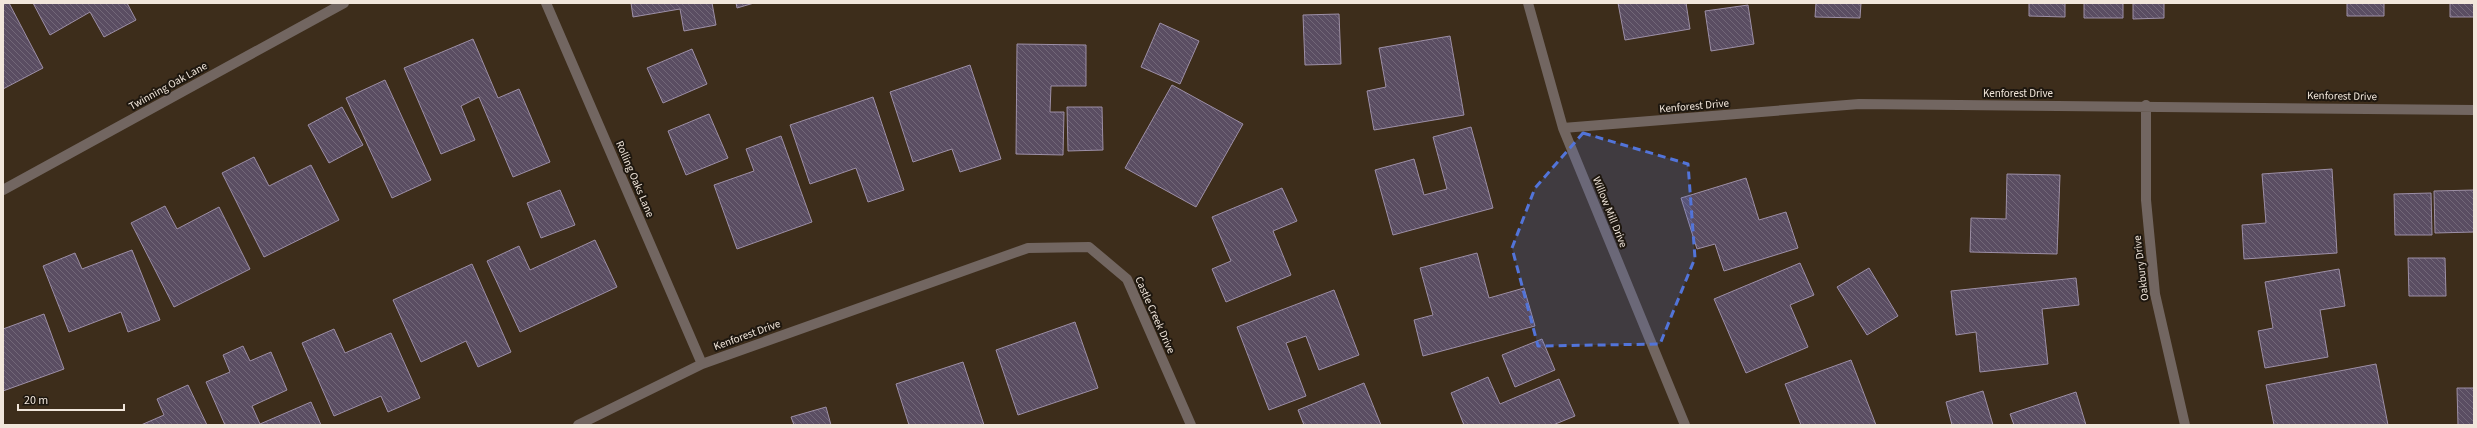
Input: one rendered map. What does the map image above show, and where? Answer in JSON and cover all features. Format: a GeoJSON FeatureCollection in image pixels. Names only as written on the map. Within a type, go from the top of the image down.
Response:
{"type":"FeatureCollection","features":[{"type":"Feature","properties":{"kind":"street","name":"Twinning Oak Lane"},"geometry":{"type":"LineString","coordinates":[[3,190],[344,3]]}},
{"type":"Feature","properties":{"kind":"street","name":"Rolling Oaks Lane"},"geometry":{"type":"LineString","coordinates":[[546,3],[702,364]]}},
{"type":"Feature","properties":{"kind":"street","name":"Willow Mill Drive"},"geometry":{"type":"LineString","coordinates":[[1528,3],[1563,128],[1639,318],[1685,425]]}},
{"type":"Feature","properties":{"kind":"street","name":"Kenforest Drive"},"geometry":{"type":"LineString","coordinates":[[1563,128],[1859,104],[2146,105],[2474,110]]}},
{"type":"Feature","properties":{"kind":"street","name":"Oakbury Drive"},"geometry":{"type":"LineString","coordinates":[[2146,105],[2146,200],[2155,294],[2186,425]]}},
{"type":"Feature","properties":{"kind":"street","name":"Castle Creek Drive"},"geometry":{"type":"LineString","coordinates":[[930,282],[1028,248],[1088,247],[1126,279],[1191,425]]}},
{"type":"Feature","properties":{"kind":"street","name":"Kenforest Drive"},"geometry":{"type":"LineString","coordinates":[[578,425],[702,364],[930,282]]}},
{"type":"Feature","properties":{"kind":"highlighted area"},"geometry":{"type":"Polygon","coordinates":[[[1583,133],[1688,164],[1695,258],[1660,344],[1538,346],[1512,248],[1535,188],[1583,133]]]}},
{"type":"Feature","properties":{"kind":"building"},"geometry":{"type":"Polygon","coordinates":[[[3,3],[9,3],[43,68],[3,89],[3,3]]]}},
{"type":"Feature","properties":{"kind":"building"},"geometry":{"type":"Polygon","coordinates":[[[33,3],[127,3],[136,20],[104,37],[90,12],[50,35],[33,3]]]}},
{"type":"Feature","properties":{"kind":"building"},"geometry":{"type":"Polygon","coordinates":[[[631,3],[712,3],[716,25],[684,31],[680,9],[633,17],[631,3]]]}},
{"type":"Feature","properties":{"kind":"building"},"geometry":{"type":"Polygon","coordinates":[[[736,3],[754,3],[737,8],[736,3]]]}},
{"type":"Feature","properties":{"kind":"building"},"geometry":{"type":"Polygon","coordinates":[[[1618,3],[1686,3],[1690,29],[1625,40],[1618,3]]]}},
{"type":"Feature","properties":{"kind":"building"},"geometry":{"type":"Polygon","coordinates":[[[1816,3],[1861,3],[1860,18],[1815,17],[1816,3]]]}},
{"type":"Feature","properties":{"kind":"building"},"geometry":{"type":"Polygon","coordinates":[[[2029,3],[2065,3],[2065,17],[2029,16],[2029,3]]]}},
{"type":"Feature","properties":{"kind":"building"},"geometry":{"type":"Polygon","coordinates":[[[2084,3],[2123,3],[2123,18],[2084,18],[2084,3]]]}},
{"type":"Feature","properties":{"kind":"building"},"geometry":{"type":"Polygon","coordinates":[[[2133,3],[2164,3],[2164,18],[2133,19],[2133,3]]]}},
{"type":"Feature","properties":{"kind":"building"},"geometry":{"type":"Polygon","coordinates":[[[2347,3],[2384,3],[2384,16],[2347,16],[2347,3]]]}},
{"type":"Feature","properties":{"kind":"building"},"geometry":{"type":"Polygon","coordinates":[[[2450,3],[2474,3],[2474,17],[2450,17],[2450,3]]]}},
{"type":"Feature","properties":{"kind":"building"},"geometry":{"type":"Polygon","coordinates":[[[1748,5],[1754,44],[1711,51],[1705,11],[1748,5]]]}},
{"type":"Feature","properties":{"kind":"building"},"geometry":{"type":"Polygon","coordinates":[[[1339,14],[1341,64],[1305,65],[1303,15],[1339,14]]]}},
{"type":"Feature","properties":{"kind":"building"},"geometry":{"type":"Polygon","coordinates":[[[1160,23],[1199,41],[1180,84],[1141,67],[1160,23]]]}},
{"type":"Feature","properties":{"kind":"building"},"geometry":{"type":"Polygon","coordinates":[[[1450,36],[1464,115],[1374,130],[1367,91],[1386,87],[1379,48],[1450,36]]]}},
{"type":"Feature","properties":{"kind":"building"},"geometry":{"type":"Polygon","coordinates":[[[473,39],[498,98],[519,89],[550,162],[513,177],[479,97],[461,106],[475,140],[441,154],[404,68],[473,39]]]}},
{"type":"Feature","properties":{"kind":"building"},"geometry":{"type":"Polygon","coordinates":[[[1017,44],[1086,45],[1086,86],[1051,86],[1050,112],[1064,112],[1063,155],[1016,154],[1017,44]]]}},
{"type":"Feature","properties":{"kind":"building"},"geometry":{"type":"Polygon","coordinates":[[[692,49],[707,84],[663,103],[647,68],[692,49]]]}},
{"type":"Feature","properties":{"kind":"building"},"geometry":{"type":"Polygon","coordinates":[[[970,65],[1001,159],[960,172],[952,149],[913,162],[890,92],[970,65]]]}},
{"type":"Feature","properties":{"kind":"building"},"geometry":{"type":"Polygon","coordinates":[[[385,80],[431,180],[392,198],[346,98],[385,80]]]}},
{"type":"Feature","properties":{"kind":"building"},"geometry":{"type":"Polygon","coordinates":[[[1172,85],[1243,124],[1196,207],[1125,168],[1172,85]]]}},
{"type":"Feature","properties":{"kind":"building"},"geometry":{"type":"Polygon","coordinates":[[[873,97],[904,190],[868,202],[856,168],[810,184],[790,125],[873,97]]]}},
{"type":"Feature","properties":{"kind":"building"},"geometry":{"type":"Polygon","coordinates":[[[342,107],[363,145],[329,163],[308,125],[342,107]]]}},
{"type":"Feature","properties":{"kind":"building"},"geometry":{"type":"Polygon","coordinates":[[[1067,107],[1102,107],[1103,150],[1068,151],[1067,107]]]}},
{"type":"Feature","properties":{"kind":"building"},"geometry":{"type":"Polygon","coordinates":[[[709,114],[728,158],[686,175],[668,131],[709,114]]]}},
{"type":"Feature","properties":{"kind":"building"},"geometry":{"type":"Polygon","coordinates":[[[1471,127],[1493,208],[1393,235],[1375,170],[1414,159],[1424,195],[1447,189],[1433,137],[1471,127]]]}},
{"type":"Feature","properties":{"kind":"building"},"geometry":{"type":"Polygon","coordinates":[[[781,136],[812,222],[737,249],[714,185],[754,171],[746,149],[781,136]]]}},
{"type":"Feature","properties":{"kind":"building"},"geometry":{"type":"Polygon","coordinates":[[[254,157],[269,186],[311,165],[339,220],[264,257],[222,173],[254,157]]]}},
{"type":"Feature","properties":{"kind":"building"},"geometry":{"type":"Polygon","coordinates":[[[2332,169],[2337,253],[2244,259],[2242,225],[2266,223],[2262,174],[2332,169]]]}},
{"type":"Feature","properties":{"kind":"building"},"geometry":{"type":"Polygon","coordinates":[[[2007,174],[2060,175],[2057,254],[1970,252],[1971,218],[2006,219],[2007,174]]]}},
{"type":"Feature","properties":{"kind":"building"},"geometry":{"type":"Polygon","coordinates":[[[1746,178],[1759,220],[1786,212],[1798,248],[1724,271],[1715,244],[1697,249],[1681,198],[1746,178]]]}},
{"type":"Feature","properties":{"kind":"building"},"geometry":{"type":"Polygon","coordinates":[[[1282,188],[1297,221],[1273,231],[1291,275],[1226,302],[1212,269],[1231,261],[1212,217],[1282,188]]]}},
{"type":"Feature","properties":{"kind":"building"},"geometry":{"type":"Polygon","coordinates":[[[560,190],[575,225],[541,238],[527,203],[560,190]]]}},
{"type":"Feature","properties":{"kind":"building"},"geometry":{"type":"Polygon","coordinates":[[[2474,190],[2474,232],[2435,233],[2434,191],[2474,190]]]}},
{"type":"Feature","properties":{"kind":"building"},"geometry":{"type":"Polygon","coordinates":[[[2431,193],[2432,235],[2395,235],[2394,194],[2431,193]]]}},
{"type":"Feature","properties":{"kind":"building"},"geometry":{"type":"Polygon","coordinates":[[[165,206],[177,229],[219,207],[250,269],[174,307],[131,223],[165,206]]]}},
{"type":"Feature","properties":{"kind":"building"},"geometry":{"type":"Polygon","coordinates":[[[595,240],[617,287],[520,332],[487,261],[519,246],[530,270],[595,240]]]}},
{"type":"Feature","properties":{"kind":"building"},"geometry":{"type":"Polygon","coordinates":[[[132,250],[160,320],[128,332],[121,312],[69,332],[43,266],[75,253],[82,269],[132,250]]]}},
{"type":"Feature","properties":{"kind":"building"},"geometry":{"type":"Polygon","coordinates":[[[1477,253],[1489,298],[1524,288],[1535,326],[1423,356],[1414,320],[1433,315],[1420,268],[1477,253]]]}},
{"type":"Feature","properties":{"kind":"building"},"geometry":{"type":"Polygon","coordinates":[[[2408,258],[2445,258],[2446,296],[2409,296],[2408,258]]]}},
{"type":"Feature","properties":{"kind":"building"},"geometry":{"type":"Polygon","coordinates":[[[1800,263],[1814,295],[1790,305],[1808,347],[1746,373],[1714,299],[1800,263]]]}},
{"type":"Feature","properties":{"kind":"building"},"geometry":{"type":"Polygon","coordinates":[[[472,264],[511,352],[478,367],[466,341],[421,362],[393,300],[472,264]]]}},
{"type":"Feature","properties":{"kind":"building"},"geometry":{"type":"Polygon","coordinates":[[[1869,268],[1898,316],[1867,335],[1837,287],[1869,268]]]}},
{"type":"Feature","properties":{"kind":"building"},"geometry":{"type":"Polygon","coordinates":[[[2339,269],[2345,306],[2320,310],[2328,357],[2265,368],[2258,331],[2273,328],[2265,282],[2339,269]]]}},
{"type":"Feature","properties":{"kind":"building"},"geometry":{"type":"Polygon","coordinates":[[[2076,278],[2079,305],[2042,309],[2048,364],[1980,372],[1976,332],[1956,335],[1951,291],[2076,278]]]}},
{"type":"Feature","properties":{"kind":"building"},"geometry":{"type":"Polygon","coordinates":[[[1334,290],[1359,355],[1319,370],[1306,336],[1286,343],[1306,396],[1269,410],[1237,327],[1334,290]]]}},
{"type":"Feature","properties":{"kind":"building"},"geometry":{"type":"Polygon","coordinates":[[[44,314],[64,369],[3,391],[3,329],[44,314]]]}},
{"type":"Feature","properties":{"kind":"building"},"geometry":{"type":"Polygon","coordinates":[[[1075,322],[1098,388],[1018,415],[996,350],[1075,322]]]}},
{"type":"Feature","properties":{"kind":"building"},"geometry":{"type":"Polygon","coordinates":[[[334,329],[345,353],[391,333],[420,398],[388,412],[381,396],[334,416],[302,343],[334,329]]]}},
{"type":"Feature","properties":{"kind":"building"},"geometry":{"type":"Polygon","coordinates":[[[1542,339],[1555,370],[1515,387],[1502,355],[1542,339]]]}},
{"type":"Feature","properties":{"kind":"building"},"geometry":{"type":"Polygon","coordinates":[[[243,346],[250,361],[271,352],[287,390],[252,406],[260,424],[311,402],[321,425],[225,425],[206,382],[230,372],[223,355],[243,346]]]}},
{"type":"Feature","properties":{"kind":"building"},"geometry":{"type":"Polygon","coordinates":[[[1851,360],[1876,425],[1801,425],[1785,384],[1851,360]]]}},
{"type":"Feature","properties":{"kind":"building"},"geometry":{"type":"Polygon","coordinates":[[[963,362],[984,425],[909,425],[896,384],[963,362]]]}},
{"type":"Feature","properties":{"kind":"building"},"geometry":{"type":"Polygon","coordinates":[[[2376,364],[2388,425],[2274,425],[2266,385],[2376,364]]]}},
{"type":"Feature","properties":{"kind":"building"},"geometry":{"type":"Polygon","coordinates":[[[1488,377],[1500,404],[1559,379],[1575,416],[1553,425],[1464,425],[1451,393],[1488,377]]]}},
{"type":"Feature","properties":{"kind":"building"},"geometry":{"type":"Polygon","coordinates":[[[1364,383],[1381,425],[1304,425],[1298,410],[1364,383]]]}},
{"type":"Feature","properties":{"kind":"building"},"geometry":{"type":"Polygon","coordinates":[[[188,385],[207,425],[141,425],[164,415],[157,399],[188,385]]]}},
{"type":"Feature","properties":{"kind":"building"},"geometry":{"type":"Polygon","coordinates":[[[2457,388],[2474,388],[2474,425],[2458,425],[2457,388]]]}},
{"type":"Feature","properties":{"kind":"building"},"geometry":{"type":"Polygon","coordinates":[[[1983,391],[1993,425],[1952,425],[1946,402],[1983,391]]]}},
{"type":"Feature","properties":{"kind":"building"},"geometry":{"type":"Polygon","coordinates":[[[2076,392],[2086,425],[2014,425],[2010,414],[2076,392]]]}},
{"type":"Feature","properties":{"kind":"building"},"geometry":{"type":"Polygon","coordinates":[[[826,407],[831,425],[794,425],[791,417],[826,407]]]}}]}
